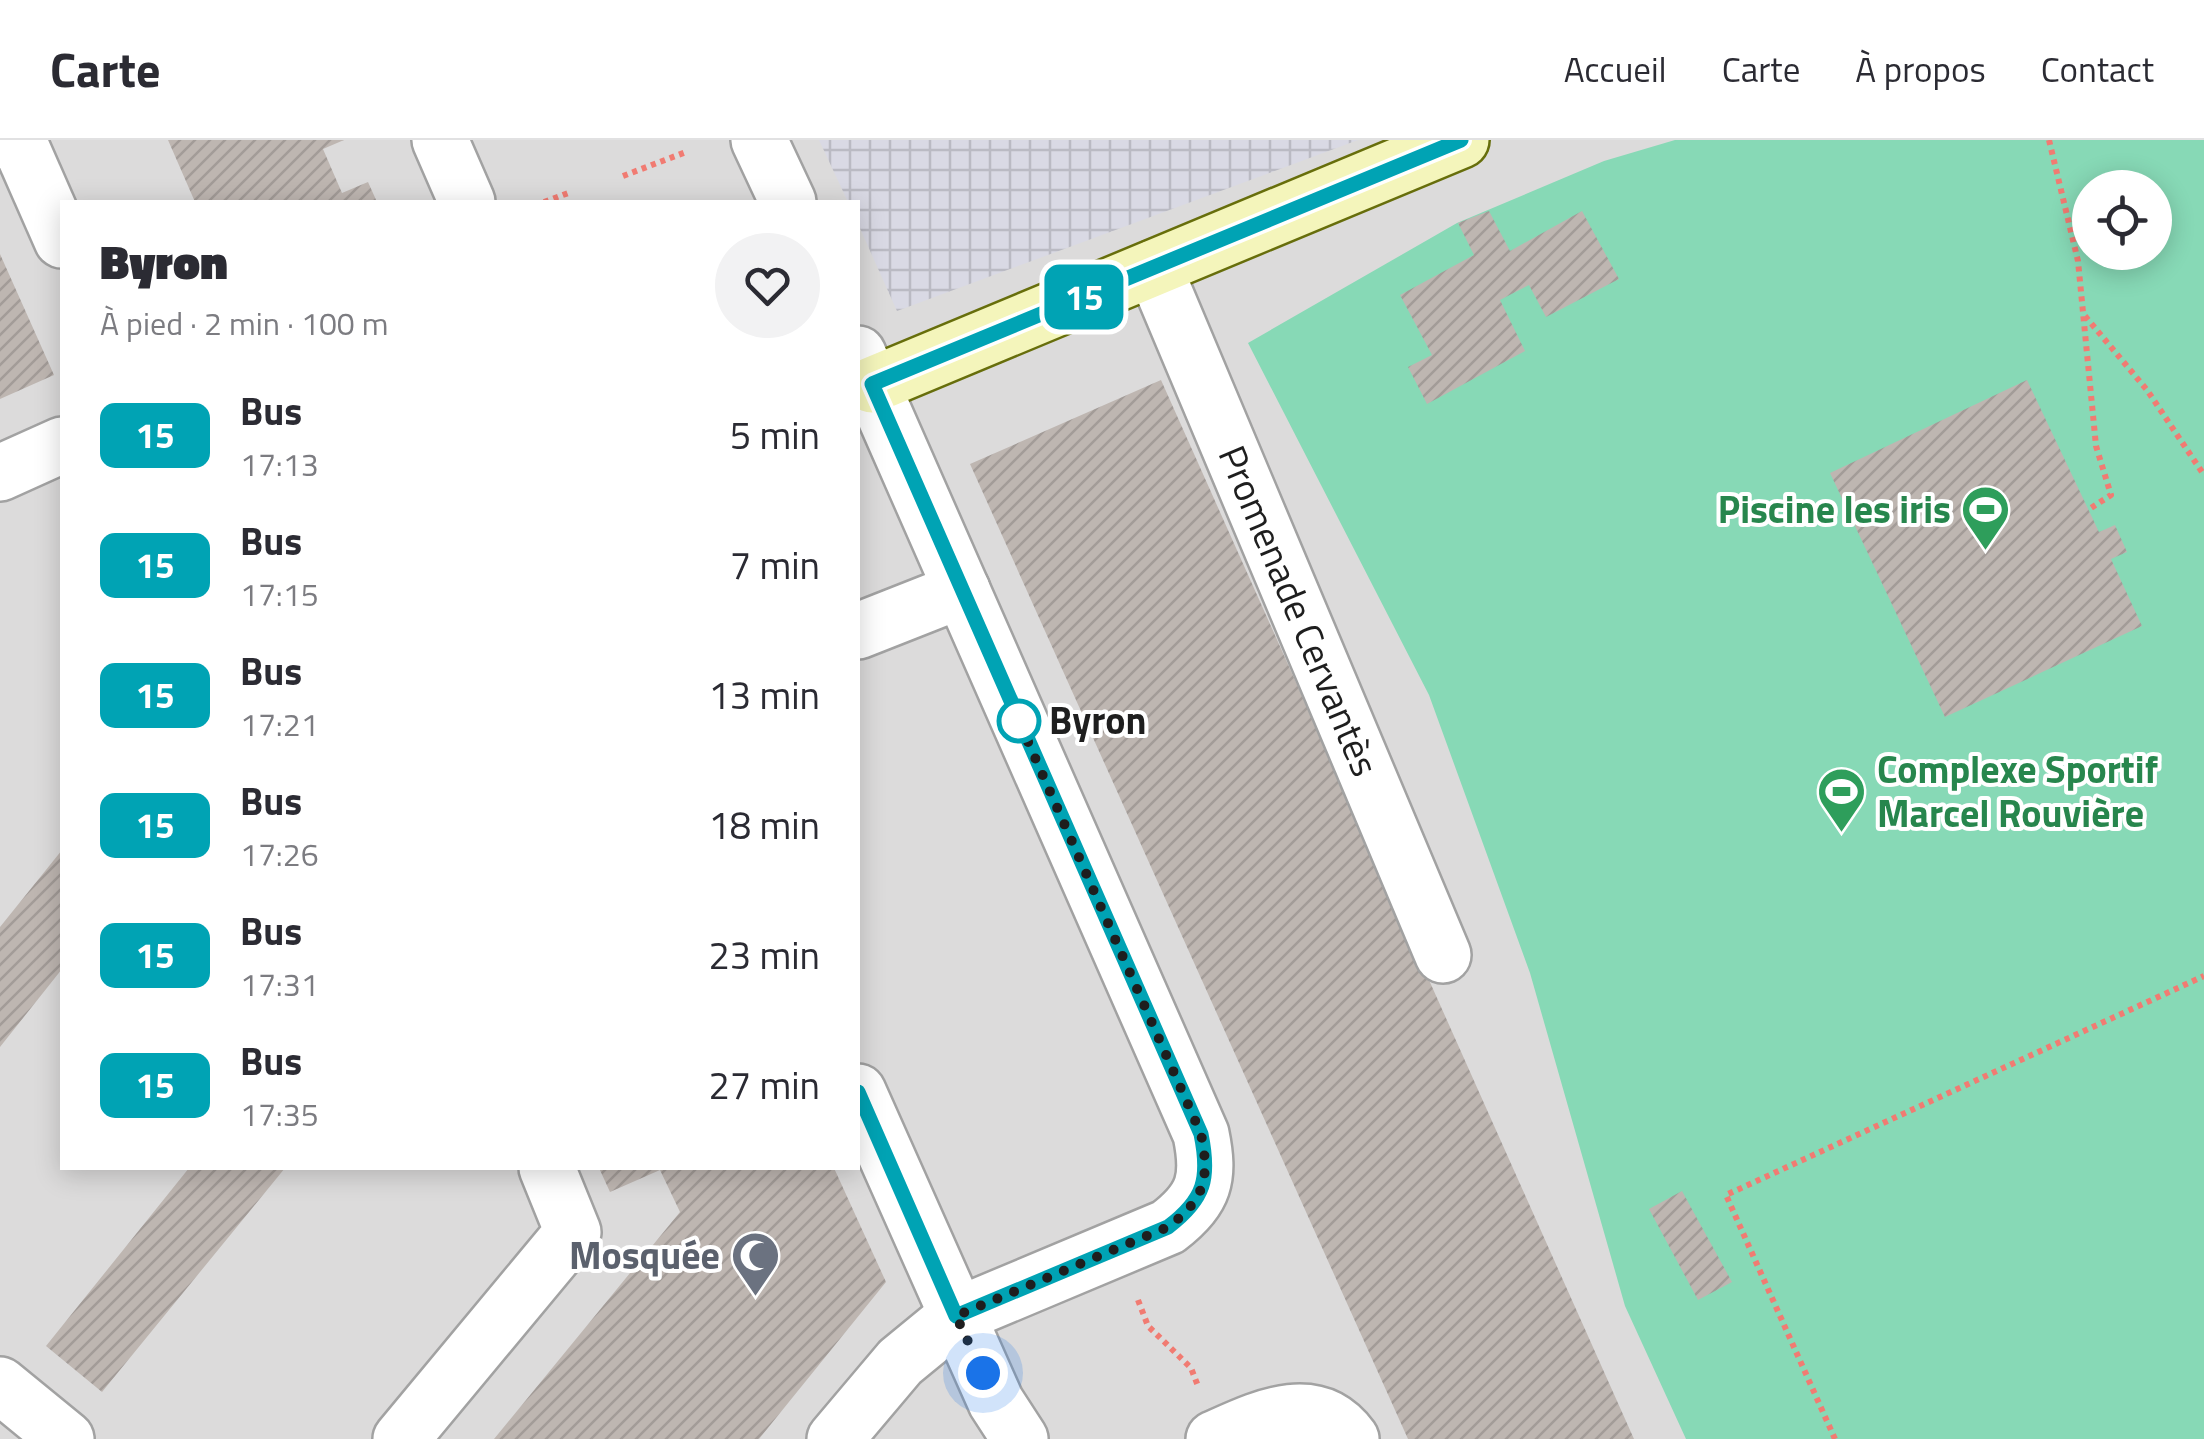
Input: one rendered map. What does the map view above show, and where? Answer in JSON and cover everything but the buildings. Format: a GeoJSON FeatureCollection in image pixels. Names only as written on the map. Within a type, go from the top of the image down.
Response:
{"type":"FeatureCollection","features":[{"type":"Feature","properties":{"kind":"street"},"geometry":{"type":"LineString","coordinates":[[18,140],[60,235]]}},
{"type":"Feature","properties":{"kind":"street"},"geometry":{"type":"LineString","coordinates":[[440,140],[466,200]]}},
{"type":"Feature","properties":{"kind":"street"},"geometry":{"type":"LineString","coordinates":[[759,140],[787,200]]}},
{"type":"Feature","properties":{"kind":"street"},"geometry":{"type":"LineString","coordinates":[[834,1439],[900,1362],[956,1316],[1168,1227],[1189,1211],[1201,1193],[1207,1163],[1201,1134],[865,369],[1154,268],[1460,140]]}},
{"type":"Feature","properties":{"kind":"street","name":"Promenade Cervantès"},"geometry":{"type":"LineString","coordinates":[[1154,268],[1443,955]]}},
{"type":"Feature","properties":{"kind":"street"},"geometry":{"type":"LineString","coordinates":[[0,472],[60,446]]}},
{"type":"Feature","properties":{"kind":"street"},"geometry":{"type":"LineString","coordinates":[[860,630],[962,590]]}},
{"type":"Feature","properties":{"kind":"street"},"geometry":{"type":"LineString","coordinates":[[860,1097],[996,1402],[1020,1439]]}},
{"type":"Feature","properties":{"kind":"street"},"geometry":{"type":"LineString","coordinates":[[401,1439],[573,1232],[548,1170]]}},
{"type":"Feature","properties":{"kind":"street"},"geometry":{"type":"LineString","coordinates":[[0,1385],[66,1439]]}},
{"type":"Feature","properties":{"kind":"street"},"geometry":{"type":"LineString","coordinates":[[1217,1438],[1290,1410],[1317,1412],[1343,1428],[1351,1439]]}},
{"type":"Feature","properties":{"kind":"path"},"geometry":{"type":"LineString","coordinates":[[2049,140],[2078,261],[2096,446],[2111,495],[2088,510]]}},
{"type":"Feature","properties":{"kind":"path"},"geometry":{"type":"LineString","coordinates":[[623,176],[686,152]]}},
{"type":"Feature","properties":{"kind":"path"},"geometry":{"type":"LineString","coordinates":[[549,200],[571,192]]}},
{"type":"Feature","properties":{"kind":"path"},"geometry":{"type":"LineString","coordinates":[[2083,315],[2147,390],[2204,475]]}},
{"type":"Feature","properties":{"kind":"path"},"geometry":{"type":"LineString","coordinates":[[1835,1439],[1726,1195],[2204,976]]}},
{"type":"Feature","properties":{"kind":"path"},"geometry":{"type":"LineString","coordinates":[[1119,1247],[1148,1326],[1191,1368],[1217,1438]]}},
{"type":"Feature","properties":{"kind":"shaded area"},"geometry":{"type":"Polygon","coordinates":[[[0,140],[2204,140],[2204,1439],[0,1439],[0,140]]]}},
{"type":"Feature","properties":{"kind":"shaded area"},"geometry":{"type":"Polygon","coordinates":[[[819,140],[1358,140],[897,311],[860,228],[860,200],[847,200],[819,140]]]}},
{"type":"Feature","properties":{"kind":"green space","name":"Complexe Sportif Marcel Rouvière"},"geometry":{"type":"Polygon","coordinates":[[[1675,140],[2204,140],[2204,1439],[1686,1439],[1625,1306],[1530,973],[1429,695],[1248,343],[1457,223],[1604,161],[1675,140]]]}},
{"type":"Feature","properties":{"kind":"bus line","name":"15"},"geometry":{"type":"LineString","coordinates":[[860,1097],[956,1316],[1168,1227],[1189,1211],[1201,1193],[1207,1163],[1201,1134],[872,384],[1461,140]]}},
{"type":"Feature","properties":{"kind":"place","name":"Piscine les iris"},"geometry":{"type":"Point","coordinates":[1986,552]}},
{"type":"Feature","properties":{"kind":"place","name":"Byron"},"geometry":{"type":"Point","coordinates":[1019,721]}},
{"type":"Feature","properties":{"kind":"place","name":"Complexe Sportif Marcel Rouvière"},"geometry":{"type":"Point","coordinates":[1842,834]}},
{"type":"Feature","properties":{"kind":"place","name":"Mosquée"},"geometry":{"type":"Point","coordinates":[755,1298]}},
{"type":"Feature","properties":{"kind":"route"},"geometry":{"type":"LineString","coordinates":[[983,1373],[956,1316],[1168,1227],[1189,1211],[1201,1193],[1207,1163],[1201,1134],[1014,710],[1019,721]]}}]}
